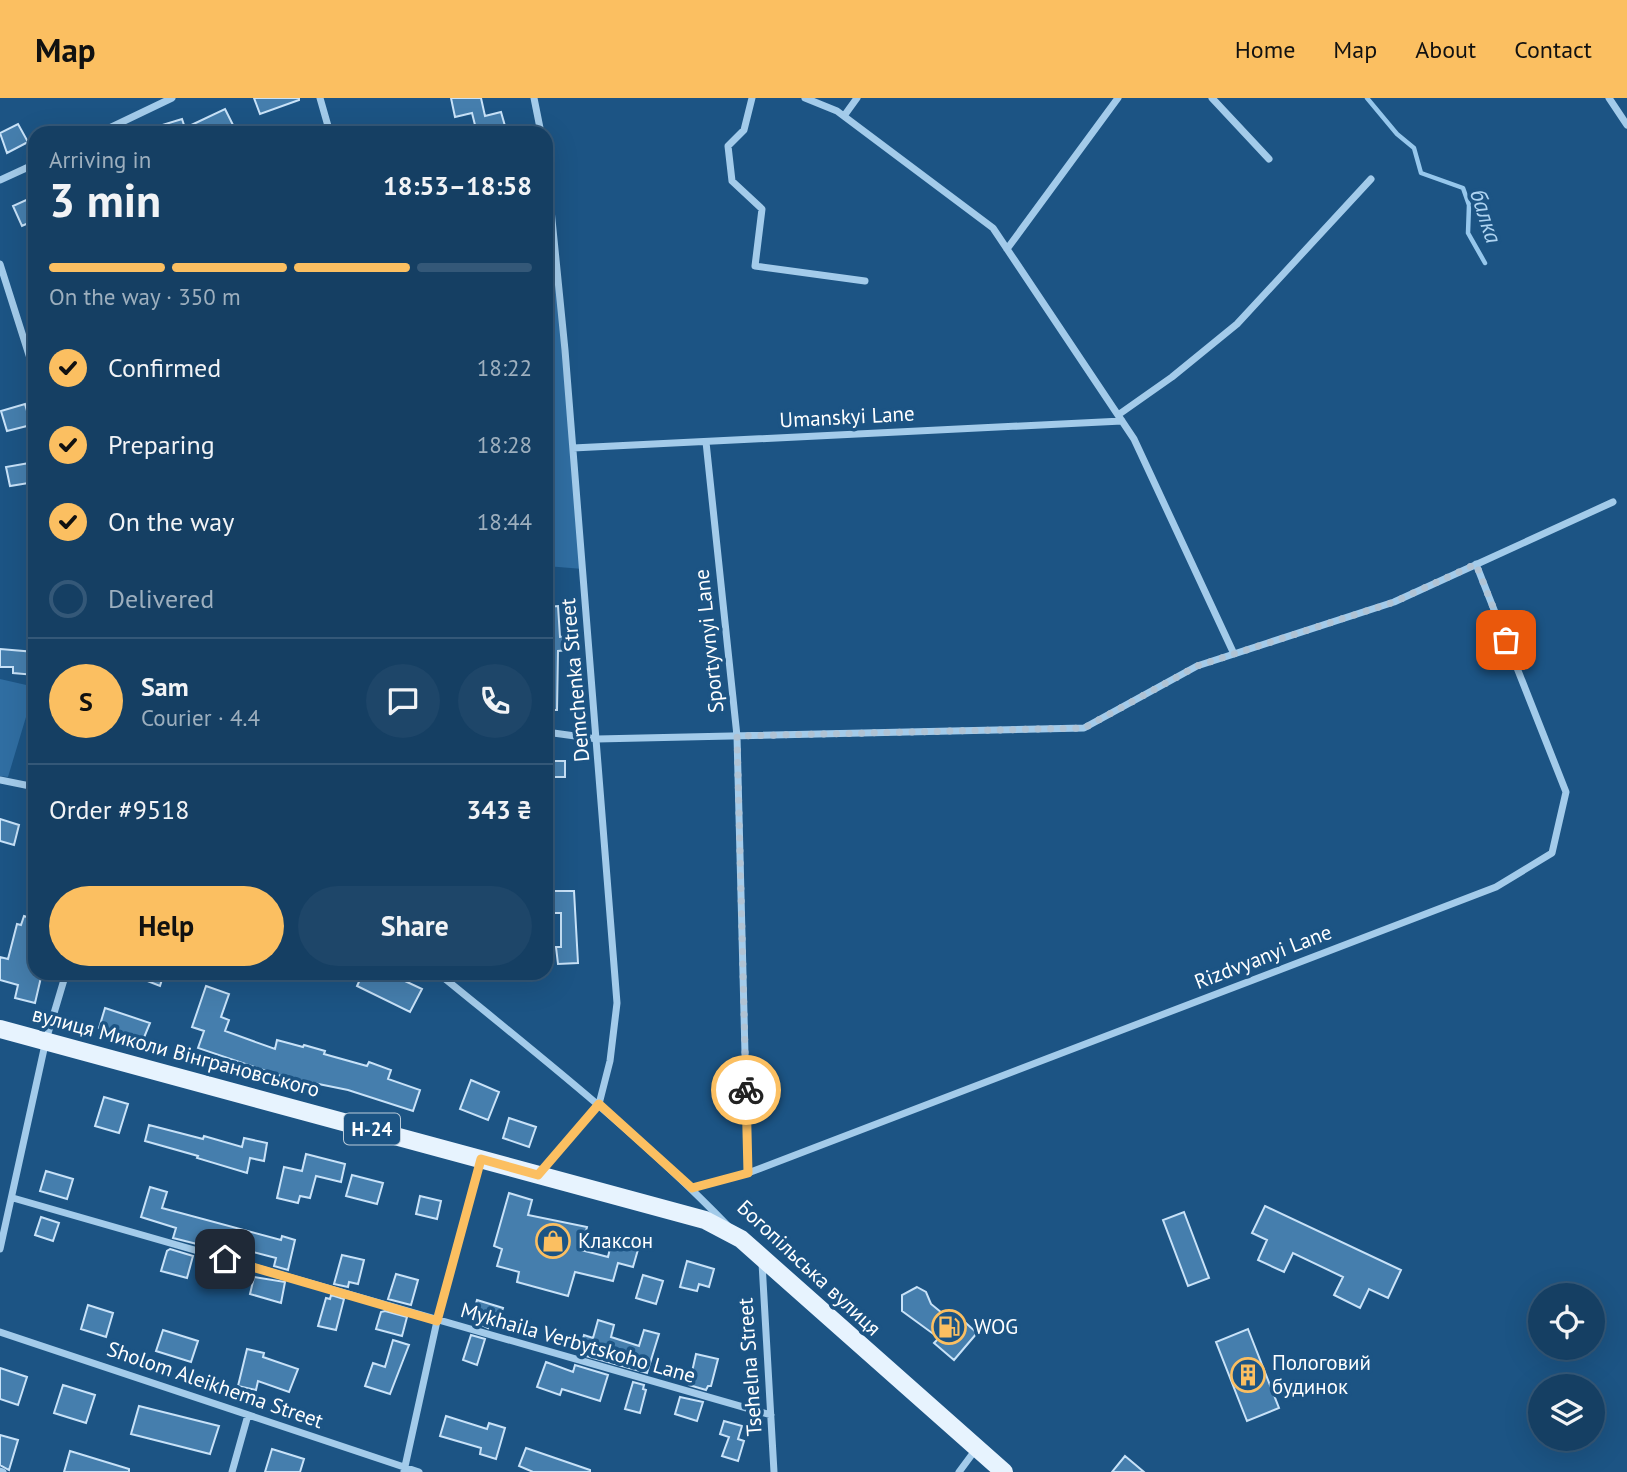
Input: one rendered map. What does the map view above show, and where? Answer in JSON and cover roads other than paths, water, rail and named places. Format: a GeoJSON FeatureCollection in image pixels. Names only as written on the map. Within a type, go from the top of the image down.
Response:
{"type":"FeatureCollection","features":[{"type":"Feature","properties":{"kind":"main road","name":"вулиця Миколи Вінграновського"},"geometry":{"type":"LineString","coordinates":[[0,1029],[705,1220],[741,1239]]}},
{"type":"Feature","properties":{"kind":"main road","name":"Богопільська вулиця"},"geometry":{"type":"LineString","coordinates":[[741,1239],[986,1460],[1004,1472]]}},
{"type":"Feature","properties":{"kind":"street"},"geometry":{"type":"LineString","coordinates":[[320,98],[328,126]]}},
{"type":"Feature","properties":{"kind":"street"},"geometry":{"type":"LineString","coordinates":[[540,126],[534,99],[545,98]]}},
{"type":"Feature","properties":{"kind":"street"},"geometry":{"type":"LineString","coordinates":[[752,98],[744,130],[728,146],[733,181],[762,209],[755,266],[865,281]]}},
{"type":"Feature","properties":{"kind":"street"},"geometry":{"type":"LineString","coordinates":[[805,98],[844,116],[993,228],[1134,439],[1234,654]]}},
{"type":"Feature","properties":{"kind":"street"},"geometry":{"type":"LineString","coordinates":[[844,116],[857,98]]}},
{"type":"Feature","properties":{"kind":"street"},"geometry":{"type":"LineString","coordinates":[[1007,249],[1118,98]]}},
{"type":"Feature","properties":{"kind":"street"},"geometry":{"type":"LineString","coordinates":[[1212,98],[1269,159]]}},
{"type":"Feature","properties":{"kind":"street"},"geometry":{"type":"LineString","coordinates":[[1609,98],[1627,125]]}},
{"type":"Feature","properties":{"kind":"street"},"geometry":{"type":"LineString","coordinates":[[113,126],[169,99]]}},
{"type":"Feature","properties":{"kind":"street"},"geometry":{"type":"LineString","coordinates":[[0,180],[28,167]]}},
{"type":"Feature","properties":{"kind":"street"},"geometry":{"type":"LineString","coordinates":[[1120,418],[1237,324],[1371,178]]}},
{"type":"Feature","properties":{"kind":"street","name":"Demchenka Street"},"geometry":{"type":"LineString","coordinates":[[538,1175],[599,1104],[610,1061],[617,1003],[573,448],[553,234]]}},
{"type":"Feature","properties":{"kind":"street"},"geometry":{"type":"LineString","coordinates":[[0,264],[28,352]]}},
{"type":"Feature","properties":{"kind":"street","name":"Umanskyi Lane"},"geometry":{"type":"LineString","coordinates":[[573,448],[1120,418]]}},
{"type":"Feature","properties":{"kind":"street","name":"Sportyvnyi Lane"},"geometry":{"type":"LineString","coordinates":[[706,442],[737,736],[748,1173]]}},
{"type":"Feature","properties":{"kind":"street"},"geometry":{"type":"LineString","coordinates":[[553,733],[597,739],[1084,728],[1197,666],[1394,602],[1613,502]]}},
{"type":"Feature","properties":{"kind":"street","name":"Rizdvyanyi Lane"},"geometry":{"type":"LineString","coordinates":[[692,1188],[748,1173],[1496,887],[1552,853],[1566,792],[1476,564]]}},
{"type":"Feature","properties":{"kind":"street"},"geometry":{"type":"LineString","coordinates":[[0,780],[28,786]]}},
{"type":"Feature","properties":{"kind":"street"},"geometry":{"type":"LineString","coordinates":[[0,1250],[46,1040],[64,980]]}},
{"type":"Feature","properties":{"kind":"street","name":"Богопільська вулиця"},"geometry":{"type":"LineString","coordinates":[[447,980],[599,1104],[692,1188],[741,1239]]}},
{"type":"Feature","properties":{"kind":"street"},"geometry":{"type":"LineString","coordinates":[[404,1470],[437,1321],[481,1159]]}},
{"type":"Feature","properties":{"kind":"street","name":"Mykhaila Verbytskoho Lane"},"geometry":{"type":"LineString","coordinates":[[13,1198],[771,1415]]}},
{"type":"Feature","properties":{"kind":"street","name":"Tsehelna Street"},"geometry":{"type":"LineString","coordinates":[[762,1260],[774,1472]]}},
{"type":"Feature","properties":{"kind":"street","name":"Sholom Aleikhema Street"},"geometry":{"type":"LineString","coordinates":[[0,1332],[404,1470],[419,1472]]}},
{"type":"Feature","properties":{"kind":"street"},"geometry":{"type":"LineString","coordinates":[[232,1472],[248,1415]]}},
{"type":"Feature","properties":{"kind":"street"},"geometry":{"type":"LineString","coordinates":[[959,1472],[986,1460]]}},
{"type":"Feature","properties":{"kind":"waterway","name":"балка"},"geometry":{"type":"LineString","coordinates":[[1367,98],[1397,134],[1414,148],[1421,173],[1463,188],[1469,205],[1468,233],[1485,263]]}},
{"type":"Feature","properties":{"kind":"place","name":"Клаксон"},"geometry":{"type":"Point","coordinates":[553,1241]}},
{"type":"Feature","properties":{"kind":"place","name":"WOG"},"geometry":{"type":"Point","coordinates":[949,1327]}},
{"type":"Feature","properties":{"kind":"place","name":"Пологовий будинок"},"geometry":{"type":"Point","coordinates":[1248,1375]}}]}
